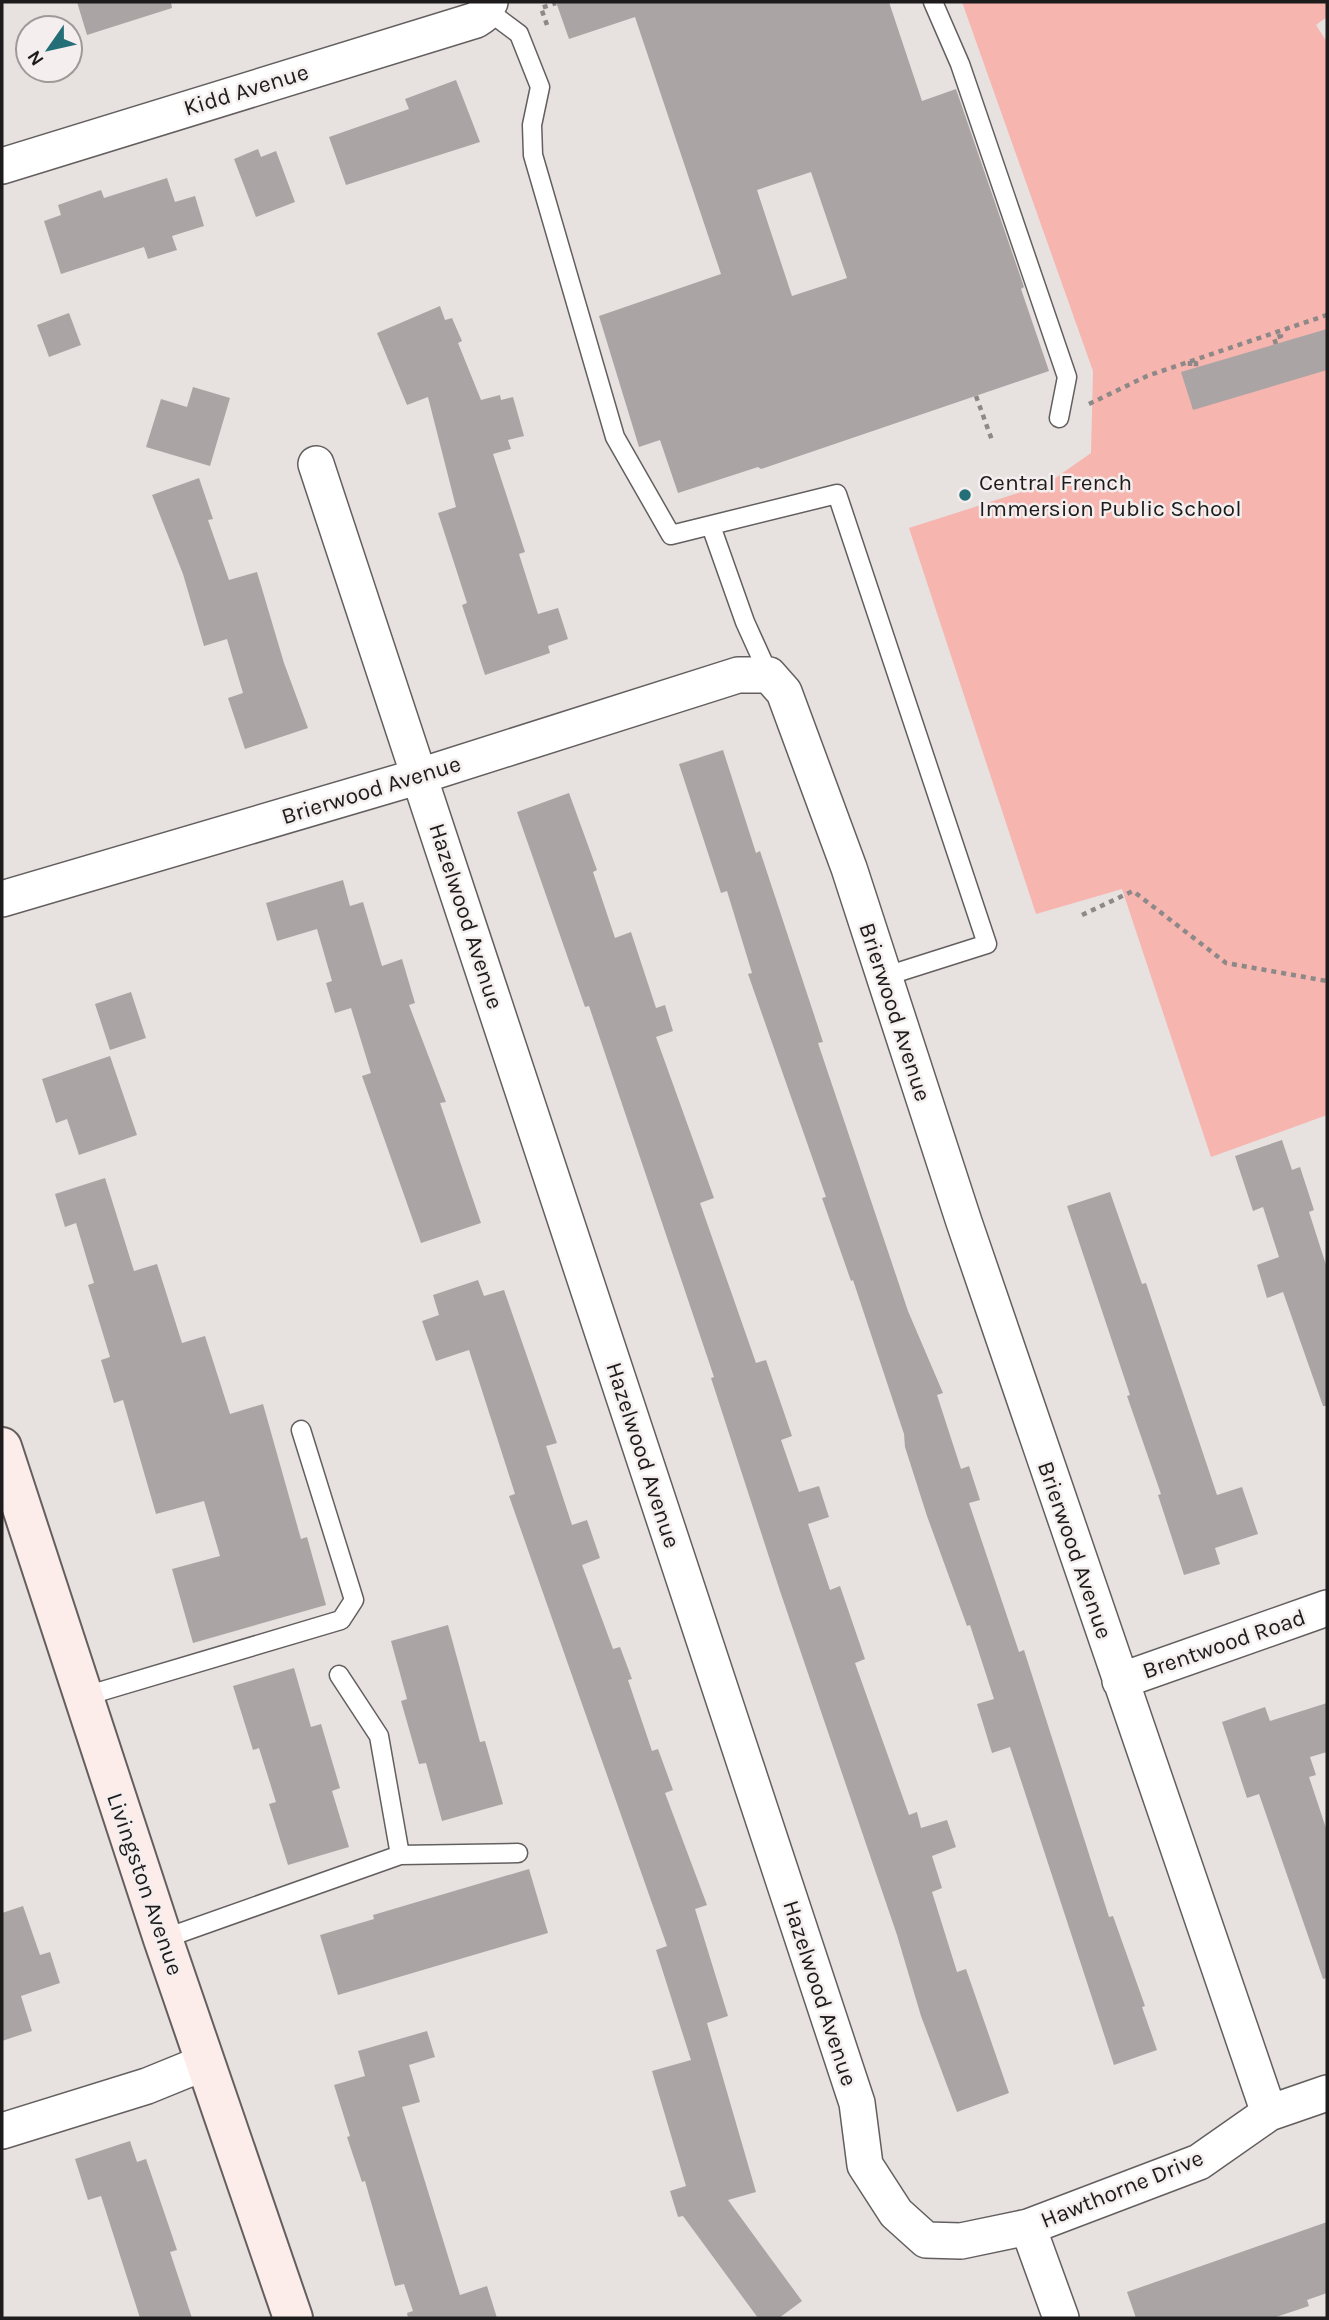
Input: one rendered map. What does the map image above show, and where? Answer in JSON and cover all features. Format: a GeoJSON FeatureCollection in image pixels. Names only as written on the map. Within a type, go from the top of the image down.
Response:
{"type":"FeatureCollection","features":[{"type":"Feature","properties":{"kind":"main road","name":"Livingston Avenue"},"geometry":{"type":"LineString","coordinates":[[2,1447],[82,1697],[293,2318]]}},
{"type":"Feature","properties":{"kind":"street","name":"Kidd Avenue"},"geometry":{"type":"LineString","coordinates":[[2,166],[476,20],[489,6]]}},
{"type":"Feature","properties":{"kind":"street","name":"Hazelwood Avenue"},"geometry":{"type":"LineString","coordinates":[[316,464],[857,2104],[865,2165],[897,2213],[926,2240],[961,2241],[1028,2227]]}},
{"type":"Feature","properties":{"kind":"street","name":"Brierwood Avenue"},"geometry":{"type":"LineString","coordinates":[[2,899],[420,776],[738,675],[769,675],[785,692],[849,868],[883,977],[1120,1681],[1269,2113]]}},
{"type":"Feature","properties":{"kind":"street","name":"Brentwood Road"},"geometry":{"type":"LineString","coordinates":[[1120,1681],[1327,1608]]}},
{"type":"Feature","properties":{"kind":"street"},"geometry":{"type":"LineString","coordinates":[[2,2131],[147,2086],[206,2062]]}},
{"type":"Feature","properties":{"kind":"street","name":"Hawthorne Drive"},"geometry":{"type":"LineString","coordinates":[[1028,2227],[1199,2162],[1269,2113],[1327,2093]]}},
{"type":"Feature","properties":{"kind":"street"},"geometry":{"type":"LineString","coordinates":[[1028,2227],[1061,2318]]}},
{"type":"Feature","properties":{"kind":"lane"},"geometry":{"type":"LineString","coordinates":[[933,2],[960,64],[1068,377],[1059,418]]}},
{"type":"Feature","properties":{"kind":"lane"},"geometry":{"type":"LineString","coordinates":[[489,6],[519,34],[540,87],[532,125],[533,155],[615,437],[671,536],[837,494],[987,944],[883,977]]}},
{"type":"Feature","properties":{"kind":"lane"},"geometry":{"type":"LineString","coordinates":[[711,526],[745,622],[769,675]]}},
{"type":"Feature","properties":{"kind":"lane"},"geometry":{"type":"LineString","coordinates":[[82,1697],[341,1620],[354,1600],[301,1430]]}},
{"type":"Feature","properties":{"kind":"lane"},"geometry":{"type":"LineString","coordinates":[[339,1675],[379,1736],[400,1855]]}},
{"type":"Feature","properties":{"kind":"lane"},"geometry":{"type":"LineString","coordinates":[[163,1939],[400,1855],[518,1853]]}},
{"type":"Feature","properties":{"kind":"path"},"geometry":{"type":"LineString","coordinates":[[544,33],[549,31],[541,8],[556,3]]}},
{"type":"Feature","properties":{"kind":"path"},"geometry":{"type":"LineString","coordinates":[[1059,418],[1147,376],[1327,315]]}},
{"type":"Feature","properties":{"kind":"path"},"geometry":{"type":"LineString","coordinates":[[1276,344],[1274,338],[1281,336],[1280,332]]}},
{"type":"Feature","properties":{"kind":"path"},"geometry":{"type":"LineString","coordinates":[[1190,361],[1191,366],[1196,363],[1196,368]]}},
{"type":"Feature","properties":{"kind":"path"},"geometry":{"type":"LineString","coordinates":[[976,396],[993,443]]}},
{"type":"Feature","properties":{"kind":"path"},"geometry":{"type":"LineString","coordinates":[[1082,915],[1133,891],[1226,963],[1327,981]]}},
{"type":"Feature","properties":{"kind":"shaded area"},"geometry":{"type":"Polygon","coordinates":[[[962,2],[1327,2],[1327,17],[1316,25],[1327,42],[1327,1115],[1211,1157],[1122,889],[1036,914],[909,528],[1034,488],[1054,479],[1091,453],[1093,371],[962,2]]]}},
{"type":"Feature","properties":{"kind":"building"},"geometry":{"type":"Polygon","coordinates":[[[77,2],[171,2],[172,8],[87,35],[84,14],[81,14],[77,2]]]}},
{"type":"Feature","properties":{"kind":"building"},"geometry":{"type":"Polygon","coordinates":[[[556,2],[889,2],[922,101],[956,89],[1024,287],[1021,289],[1049,371],[761,469],[758,467],[678,493],[660,440],[639,447],[599,316],[721,274],[635,17],[569,39],[556,2]],[[811,172],[757,190],[792,296],[847,278],[811,172]]]}},
{"type":"Feature","properties":{"kind":"building"},"geometry":{"type":"Polygon","coordinates":[[[456,80],[480,142],[346,185],[329,137],[409,109],[405,99],[456,80]]]}},
{"type":"Feature","properties":{"kind":"building"},"geometry":{"type":"Polygon","coordinates":[[[258,149],[261,157],[276,151],[295,202],[256,217],[234,159],[258,149]]]}},
{"type":"Feature","properties":{"kind":"building"},"geometry":{"type":"Polygon","coordinates":[[[167,178],[175,202],[195,196],[204,226],[172,236],[177,250],[148,259],[144,247],[61,274],[44,221],[61,215],[58,205],[101,190],[104,198],[167,178]]]}},
{"type":"Feature","properties":{"kind":"building"},"geometry":{"type":"Polygon","coordinates":[[[440,306],[445,320],[452,318],[462,341],[458,343],[481,400],[500,395],[501,400],[513,397],[524,436],[508,440],[511,449],[493,454],[525,552],[519,554],[538,614],[558,608],[568,639],[548,646],[550,653],[485,675],[462,605],[467,603],[438,513],[456,507],[428,397],[407,405],[377,333],[440,306]]]}},
{"type":"Feature","properties":{"kind":"building"},"geometry":{"type":"Polygon","coordinates":[[[69,313],[81,345],[49,357],[37,325],[69,313]]]}},
{"type":"Feature","properties":{"kind":"building"},"geometry":{"type":"Polygon","coordinates":[[[1327,329],[1327,370],[1193,410],[1181,372],[1327,329]]]}},
{"type":"Feature","properties":{"kind":"building"},"geometry":{"type":"Polygon","coordinates":[[[193,387],[230,398],[210,466],[146,447],[161,399],[187,407],[193,387]]]}},
{"type":"Feature","properties":{"kind":"building"},"geometry":{"type":"Polygon","coordinates":[[[199,478],[213,519],[208,520],[229,580],[257,572],[284,663],[308,728],[245,749],[228,698],[243,693],[227,639],[204,646],[183,574],[152,495],[199,478]]]}},
{"type":"Feature","properties":{"kind":"building"},"geometry":{"type":"Polygon","coordinates":[[[723,750],[756,853],[760,851],[823,1042],[818,1043],[908,1311],[943,1393],[937,1395],[961,1469],[969,1466],[980,1500],[969,1503],[1019,1652],[1024,1650],[1109,1917],[1113,1916],[1145,2006],[1142,2007],[1157,2050],[1114,2065],[1010,1747],[992,1753],[977,1704],[994,1699],[970,1625],[967,1626],[927,1516],[905,1447],[904,1434],[853,1280],[851,1281],[822,1198],[826,1197],[748,974],[752,973],[727,891],[721,893],[679,764],[723,750]]]}},
{"type":"Feature","properties":{"kind":"building"},"geometry":{"type":"Polygon","coordinates":[[[569,793],[597,870],[593,872],[615,938],[631,932],[656,1008],[665,1005],[673,1031],[656,1037],[714,1198],[700,1203],[756,1363],[766,1360],[792,1436],[781,1440],[799,1492],[819,1486],[829,1517],[808,1524],[830,1590],[840,1586],[865,1659],[855,1663],[909,1815],[917,1812],[921,1828],[947,1820],[956,1847],[932,1856],[942,1888],[932,1892],[957,1972],[966,1969],[1009,2093],[957,2112],[921,2016],[897,1935],[711,1378],[714,1377],[589,1006],[585,1007],[517,812],[569,793]]]}},
{"type":"Feature","properties":{"kind":"building"},"geometry":{"type":"Polygon","coordinates":[[[343,880],[350,906],[363,902],[382,966],[402,959],[415,1003],[409,1005],[446,1102],[440,1103],[481,1223],[421,1243],[362,1076],[371,1073],[351,1008],[335,1013],[326,983],[332,981],[317,929],[277,941],[266,903],[343,880]]]}},
{"type":"Feature","properties":{"kind":"building"},"geometry":{"type":"Polygon","coordinates":[[[131,992],[146,1038],[110,1050],[95,1004],[131,992]]]}},
{"type":"Feature","properties":{"kind":"building"},"geometry":{"type":"Polygon","coordinates":[[[110,1056],[137,1135],[79,1155],[67,1119],[56,1123],[42,1079],[110,1056]]]}},
{"type":"Feature","properties":{"kind":"building"},"geometry":{"type":"Polygon","coordinates":[[[1282,1140],[1292,1170],[1300,1167],[1314,1210],[1309,1212],[1327,1268],[1327,1406],[1323,1406],[1283,1292],[1267,1298],[1257,1265],[1279,1257],[1263,1207],[1253,1211],[1235,1156],[1282,1140]]]}},
{"type":"Feature","properties":{"kind":"building"},"geometry":{"type":"Polygon","coordinates":[[[105,1178],[134,1271],[157,1264],[182,1343],[205,1336],[230,1414],[263,1404],[301,1539],[307,1537],[326,1605],[193,1643],[172,1569],[220,1556],[204,1501],[156,1514],[123,1400],[114,1403],[101,1360],[110,1357],[88,1285],[94,1283],[76,1223],[65,1227],[55,1194],[105,1178]]]}},
{"type":"Feature","properties":{"kind":"building"},"geometry":{"type":"Polygon","coordinates":[[[1110,1192],[1142,1284],[1146,1283],[1217,1495],[1242,1487],[1258,1534],[1215,1548],[1220,1564],[1184,1575],[1158,1495],[1161,1494],[1127,1396],[1130,1395],[1067,1206],[1110,1192]]]}},
{"type":"Feature","properties":{"kind":"building"},"geometry":{"type":"Polygon","coordinates":[[[478,1280],[484,1296],[504,1290],[557,1443],[546,1446],[572,1525],[587,1520],[600,1558],[582,1565],[613,1649],[620,1647],[652,1751],[658,1749],[673,1790],[665,1793],[707,1905],[695,1909],[728,2016],[707,2023],[756,2192],[728,2200],[802,2301],[779,2318],[758,2318],[683,2216],[678,2217],[670,2191],[686,2186],[652,2071],[691,2060],[656,1950],[667,1946],[509,1496],[515,1494],[469,1350],[436,1361],[422,1321],[439,1315],[433,1295],[478,1280]]]}},
{"type":"Feature","properties":{"kind":"building"},"geometry":{"type":"Polygon","coordinates":[[[448,1625],[480,1742],[485,1741],[503,1804],[442,1821],[426,1763],[419,1764],[401,1701],[407,1699],[391,1641],[448,1625]]]}},
{"type":"Feature","properties":{"kind":"building"},"geometry":{"type":"Polygon","coordinates":[[[294,1668],[311,1727],[321,1724],[340,1788],[332,1791],[349,1847],[288,1865],[269,1804],[276,1802],[259,1748],[253,1750],[233,1686],[294,1668]]]}},
{"type":"Feature","properties":{"kind":"building"},"geometry":{"type":"Polygon","coordinates":[[[1327,1703],[1327,1752],[1310,1757],[1316,1775],[1309,1777],[1327,1831],[1327,1978],[1323,1979],[1259,1794],[1247,1798],[1222,1722],[1265,1707],[1270,1721],[1327,1703]]]}},
{"type":"Feature","properties":{"kind":"building"},"geometry":{"type":"Polygon","coordinates":[[[529,1869],[548,1933],[338,1995],[320,1935],[374,1919],[373,1915],[529,1869]]]}},
{"type":"Feature","properties":{"kind":"building"},"geometry":{"type":"Polygon","coordinates":[[[23,1906],[40,1955],[50,1952],[60,1983],[21,1996],[32,2031],[2,2041],[2,1913],[23,1906]]]}},
{"type":"Feature","properties":{"kind":"building"},"geometry":{"type":"Polygon","coordinates":[[[427,2031],[435,2057],[409,2065],[420,2102],[402,2107],[460,2295],[487,2286],[497,2318],[408,2318],[407,2313],[413,2311],[404,2284],[395,2286],[365,2181],[362,2182],[347,2137],[350,2136],[334,2085],[365,2076],[358,2051],[427,2031]]]}},
{"type":"Feature","properties":{"kind":"building"},"geometry":{"type":"Polygon","coordinates":[[[130,2141],[137,2162],[146,2159],[177,2250],[170,2252],[192,2318],[140,2318],[101,2196],[88,2200],[75,2159],[130,2141]]]}},
{"type":"Feature","properties":{"kind":"building"},"geometry":{"type":"Polygon","coordinates":[[[1327,2222],[1327,2293],[1307,2300],[1309,2306],[1273,2318],[1136,2318],[1127,2292],[1327,2222]]]}},
{"type":"Feature","properties":{"kind":"place","name":"Central French Immersion Public School"},"geometry":{"type":"Point","coordinates":[965,495]}}]}
